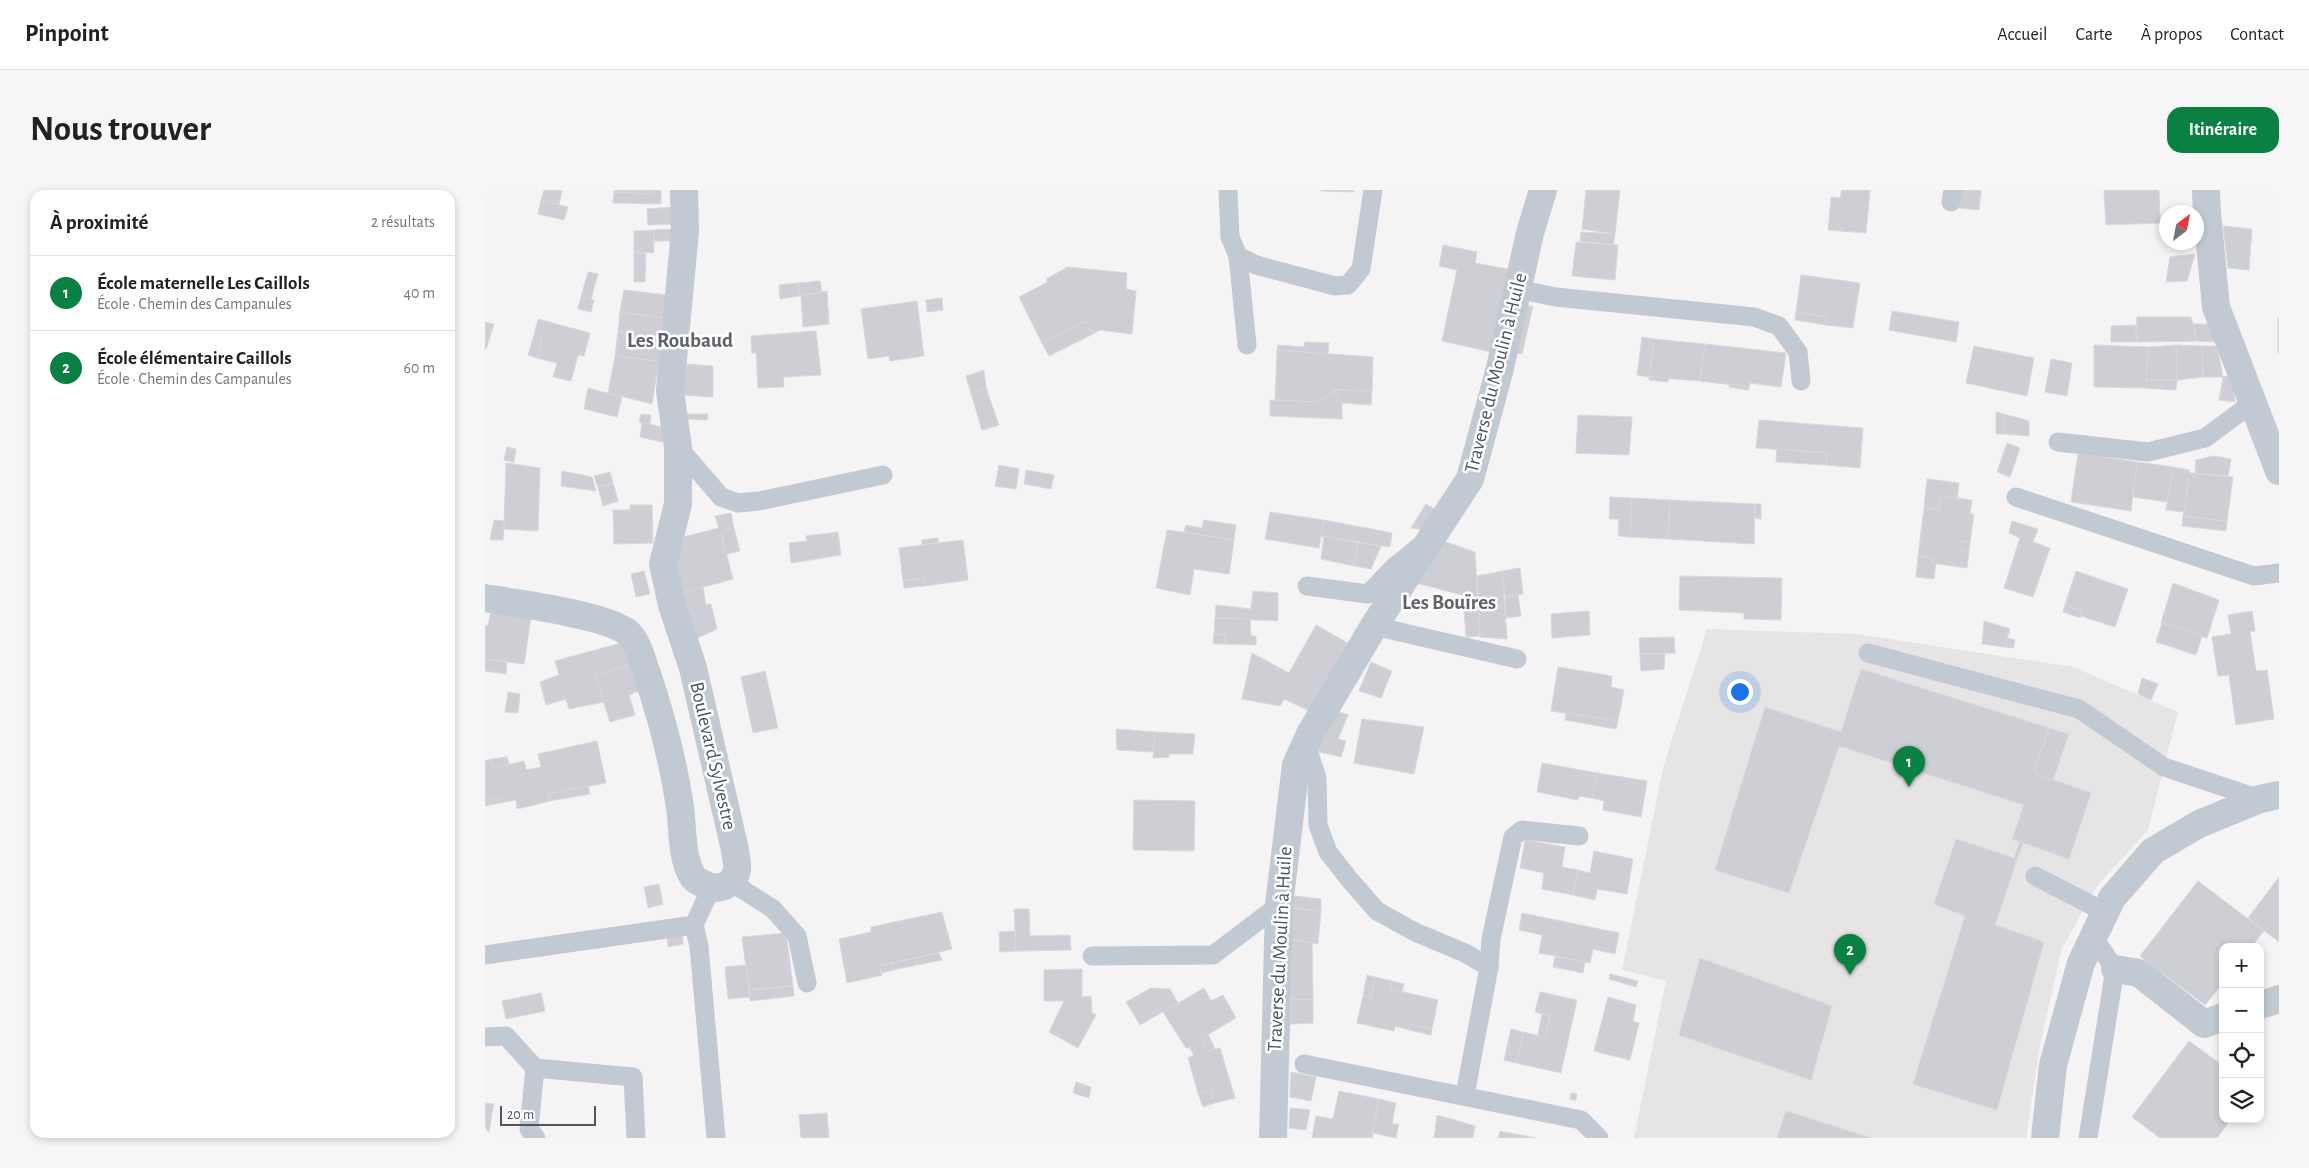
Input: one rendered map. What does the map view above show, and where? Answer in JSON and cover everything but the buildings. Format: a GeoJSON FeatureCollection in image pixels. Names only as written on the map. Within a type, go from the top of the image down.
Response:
{"type":"FeatureCollection","features":[{"type":"Feature","properties":{"kind":"street","name":"Boulevard Sylvestre"},"geometry":{"type":"LineString","coordinates":[[485,598],[537,606],[615,624],[629,634],[638,649],[663,720],[679,805],[685,853],[694,879],[721,885],[737,869],[735,850],[693,668],[672,606],[663,564],[678,504],[679,447],[670,391],[685,231],[684,190]]}},
{"type":"Feature","properties":{"kind":"street","name":"Traverse du Moulin à Huile"},"geometry":{"type":"LineString","coordinates":[[1273,1138],[1279,905],[1296,765],[1310,734],[1374,626],[1470,479],[1500,368],[1530,233],[1543,190]]}},
{"type":"Feature","properties":{"kind":"street"},"geometry":{"type":"LineString","coordinates":[[2207,190],[2207,214],[2216,307],[2279,471]]}},
{"type":"Feature","properties":{"kind":"street"},"geometry":{"type":"LineString","coordinates":[[2045,1138],[2053,1065],[2081,963],[2112,898],[2153,850],[2199,824],[2270,797]]}},
{"type":"Feature","properties":{"kind":"street"},"geometry":{"type":"LineString","coordinates":[[2115,969],[2139,973],[2204,1024],[2219,1018]]}},
{"type":"Feature","properties":{"kind":"street"},"geometry":{"type":"LineString","coordinates":[[2264,1004],[2279,999]]}},
{"type":"Feature","properties":{"kind":"lane"},"geometry":{"type":"LineString","coordinates":[[1228,190],[1230,237],[1238,256],[1247,345]]}},
{"type":"Feature","properties":{"kind":"lane"},"geometry":{"type":"LineString","coordinates":[[1238,256],[1256,265],[1335,286],[1348,285],[1361,269],[1373,190]]}},
{"type":"Feature","properties":{"kind":"lane"},"geometry":{"type":"LineString","coordinates":[[1517,289],[1556,297],[1754,317],[1779,326],[1798,352],[1801,381]]}},
{"type":"Feature","properties":{"kind":"lane"},"geometry":{"type":"LineString","coordinates":[[2059,442],[2148,452],[2205,438],[2243,410],[2251,396]]}},
{"type":"Feature","properties":{"kind":"lane"},"geometry":{"type":"LineString","coordinates":[[679,447],[721,497],[738,502],[759,500],[883,475]]}},
{"type":"Feature","properties":{"kind":"lane"},"geometry":{"type":"LineString","coordinates":[[2016,497],[2254,576],[2279,574]]}},
{"type":"Feature","properties":{"kind":"lane"},"geometry":{"type":"LineString","coordinates":[[1307,586],[1368,594],[1393,568],[1433,536]]}},
{"type":"Feature","properties":{"kind":"lane"},"geometry":{"type":"LineString","coordinates":[[1374,626],[1517,659]]}},
{"type":"Feature","properties":{"kind":"lane"},"geometry":{"type":"LineString","coordinates":[[1868,653],[2079,708],[2164,767],[2270,797]]}},
{"type":"Feature","properties":{"kind":"lane"},"geometry":{"type":"LineString","coordinates":[[1306,744],[1317,778],[1319,825],[1328,852],[1349,879],[1377,911],[1415,932],[1465,953],[1489,967]]}},
{"type":"Feature","properties":{"kind":"lane"},"geometry":{"type":"LineString","coordinates":[[1465,1095],[1489,967],[1491,939],[1513,837],[1522,830],[1579,836]]}},
{"type":"Feature","properties":{"kind":"lane"},"geometry":{"type":"LineString","coordinates":[[2035,876],[2105,912]]}},
{"type":"Feature","properties":{"kind":"lane"},"geometry":{"type":"LineString","coordinates":[[716,1138],[699,946],[694,925],[721,885],[773,909],[797,936],[807,983]]}},
{"type":"Feature","properties":{"kind":"lane"},"geometry":{"type":"LineString","coordinates":[[1092,956],[1213,955],[1279,905]]}},
{"type":"Feature","properties":{"kind":"lane"},"geometry":{"type":"LineString","coordinates":[[485,954],[694,925]]}},
{"type":"Feature","properties":{"kind":"lane"},"geometry":{"type":"LineString","coordinates":[[2088,1138],[2115,969],[2093,937]]}},
{"type":"Feature","properties":{"kind":"lane"},"geometry":{"type":"LineString","coordinates":[[485,1037],[506,1036],[535,1068],[633,1077],[636,1138]]}},
{"type":"Feature","properties":{"kind":"lane"},"geometry":{"type":"LineString","coordinates":[[1304,1064],[1465,1095],[1581,1120],[1599,1138]]}},
{"type":"Feature","properties":{"kind":"lane"},"geometry":{"type":"LineString","coordinates":[[535,1068],[529,1129],[536,1138]]}},
{"type":"Feature","properties":{"kind":"shaded area"},"geometry":{"type":"Polygon","coordinates":[[[1707,629],[1856,634],[2073,667],[2178,712],[2148,830],[2097,886],[2062,948],[2040,1045],[2026,1138],[1634,1138],[1666,981],[1622,970],[1663,768],[1707,629]]]}},
{"type":"Feature","properties":{"kind":"place","name":"École maternelle Les Caillols"},"geometry":{"type":"Point","coordinates":[1909,787]}},
{"type":"Feature","properties":{"kind":"place","name":"École élémentaire Caillols"},"geometry":{"type":"Point","coordinates":[1850,975]}},
{"type":"Feature","properties":{"kind":"district","name":"Les Roubaud"},"geometry":{"type":"Point","coordinates":[680,340]}},
{"type":"Feature","properties":{"kind":"district","name":"Les Bouïres"},"geometry":{"type":"Point","coordinates":[1449,602]}}]}
